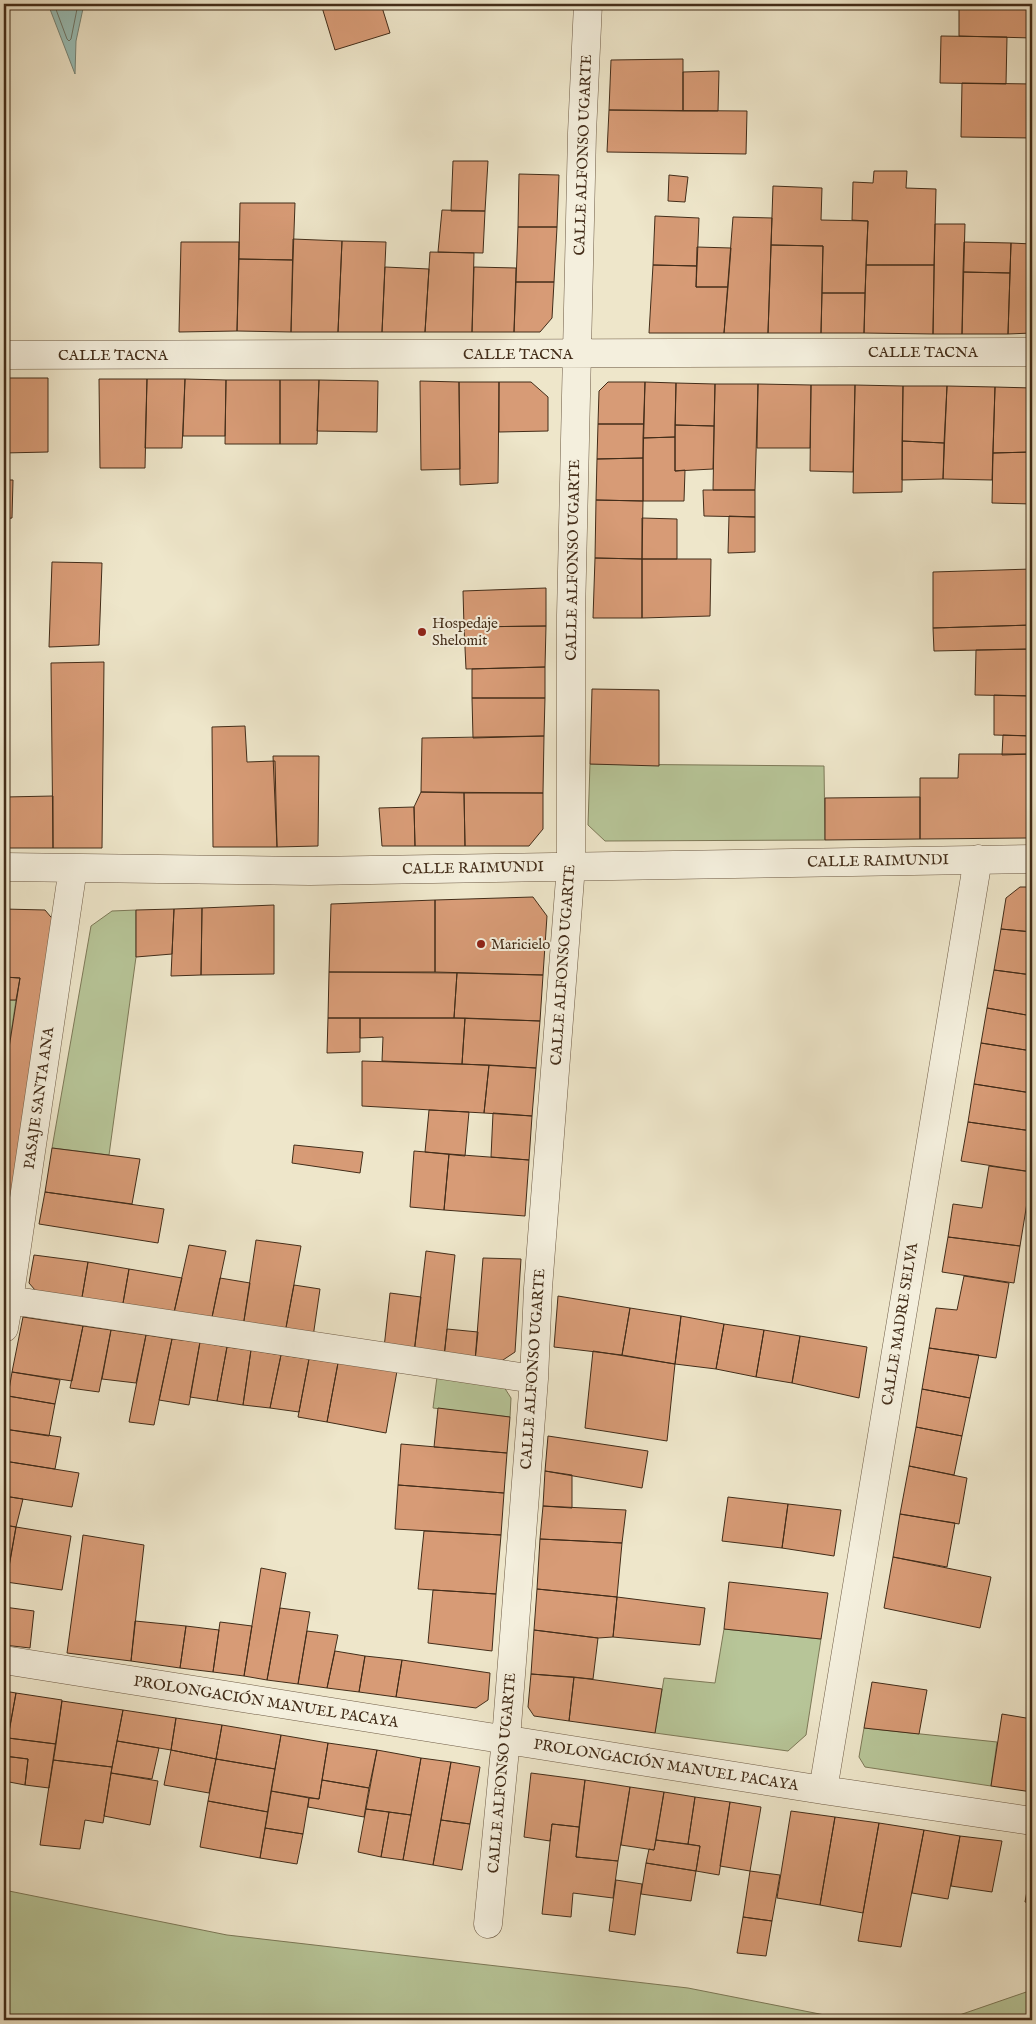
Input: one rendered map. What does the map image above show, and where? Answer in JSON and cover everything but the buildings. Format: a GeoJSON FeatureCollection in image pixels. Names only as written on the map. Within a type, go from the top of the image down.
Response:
{"type":"FeatureCollection","features":[{"type":"Feature","properties":{"kind":"street","name":"CALLE ALFONSO UGARTE"},"geometry":{"type":"LineString","coordinates":[[488,1924],[506,1739],[534,1379],[538,1288],[571,866],[571,615],[588,4]]}},
{"type":"Feature","properties":{"kind":"street","name":"CALLE TACNA"},"geometry":{"type":"LineString","coordinates":[[4,355],[1032,352]]}},
{"type":"Feature","properties":{"kind":"street","name":"CALLE MADRE SELVA"},"geometry":{"type":"LineString","coordinates":[[823,1790],[978,859]]}},
{"type":"Feature","properties":{"kind":"street","name":"CALLE RAIMUNDI"},"geometry":{"type":"LineString","coordinates":[[4,867],[310,871],[1032,859]]}},
{"type":"Feature","properties":{"kind":"street","name":"PASAJE SANTA ANA"},"geometry":{"type":"LineString","coordinates":[[4,1328],[10,1300],[73,868]]}},
{"type":"Feature","properties":{"kind":"street"},"geometry":{"type":"LineString","coordinates":[[10,1300],[534,1379]]}},
{"type":"Feature","properties":{"kind":"street","name":"PROLONGACIÓN MANUEL PACAYA"},"geometry":{"type":"LineString","coordinates":[[4,1660],[823,1790],[1032,1820]]}},
{"type":"Feature","properties":{"kind":"green space"},"geometry":{"type":"Polygon","coordinates":[[[590,764],[824,766],[825,840],[605,841],[588,825],[590,764]]]}},
{"type":"Feature","properties":{"kind":"green space"},"geometry":{"type":"Polygon","coordinates":[[[136,910],[136,957],[109,1155],[52,1148],[91,926],[112,911],[136,910]]]}},
{"type":"Feature","properties":{"kind":"green space"},"geometry":{"type":"Polygon","coordinates":[[[4,1000],[16,1000],[4,1080],[4,1000]]]}},
{"type":"Feature","properties":{"kind":"green space"},"geometry":{"type":"Polygon","coordinates":[[[437,1377],[504,1387],[511,1398],[510,1417],[433,1408],[437,1377]]]}},
{"type":"Feature","properties":{"kind":"green space"},"geometry":{"type":"Polygon","coordinates":[[[724,1629],[821,1639],[806,1735],[788,1751],[655,1733],[664,1678],[715,1683],[724,1629]]]}},
{"type":"Feature","properties":{"kind":"green space"},"geometry":{"type":"Polygon","coordinates":[[[864,1728],[997,1742],[991,1786],[865,1767],[859,1757],[864,1728]]]}},
{"type":"Feature","properties":{"kind":"green space"},"geometry":{"type":"Polygon","coordinates":[[[4,1890],[227,1935],[688,1988],[850,2020],[4,2020],[4,1890]]]}},
{"type":"Feature","properties":{"kind":"green space"},"geometry":{"type":"Polygon","coordinates":[[[1032,1990],[1032,2020],[945,2020],[1032,1990]]]}},
{"type":"Feature","properties":{"kind":"water"},"geometry":{"type":"Polygon","coordinates":[[[48,4],[84,4],[76,41],[75,74],[48,4]]]}},
{"type":"Feature","properties":{"kind":"place","name":"Hospedaje Shelomit"},"geometry":{"type":"Point","coordinates":[422,632]}},
{"type":"Feature","properties":{"kind":"place","name":"Maricielo"},"geometry":{"type":"Point","coordinates":[481,944]}}]}
